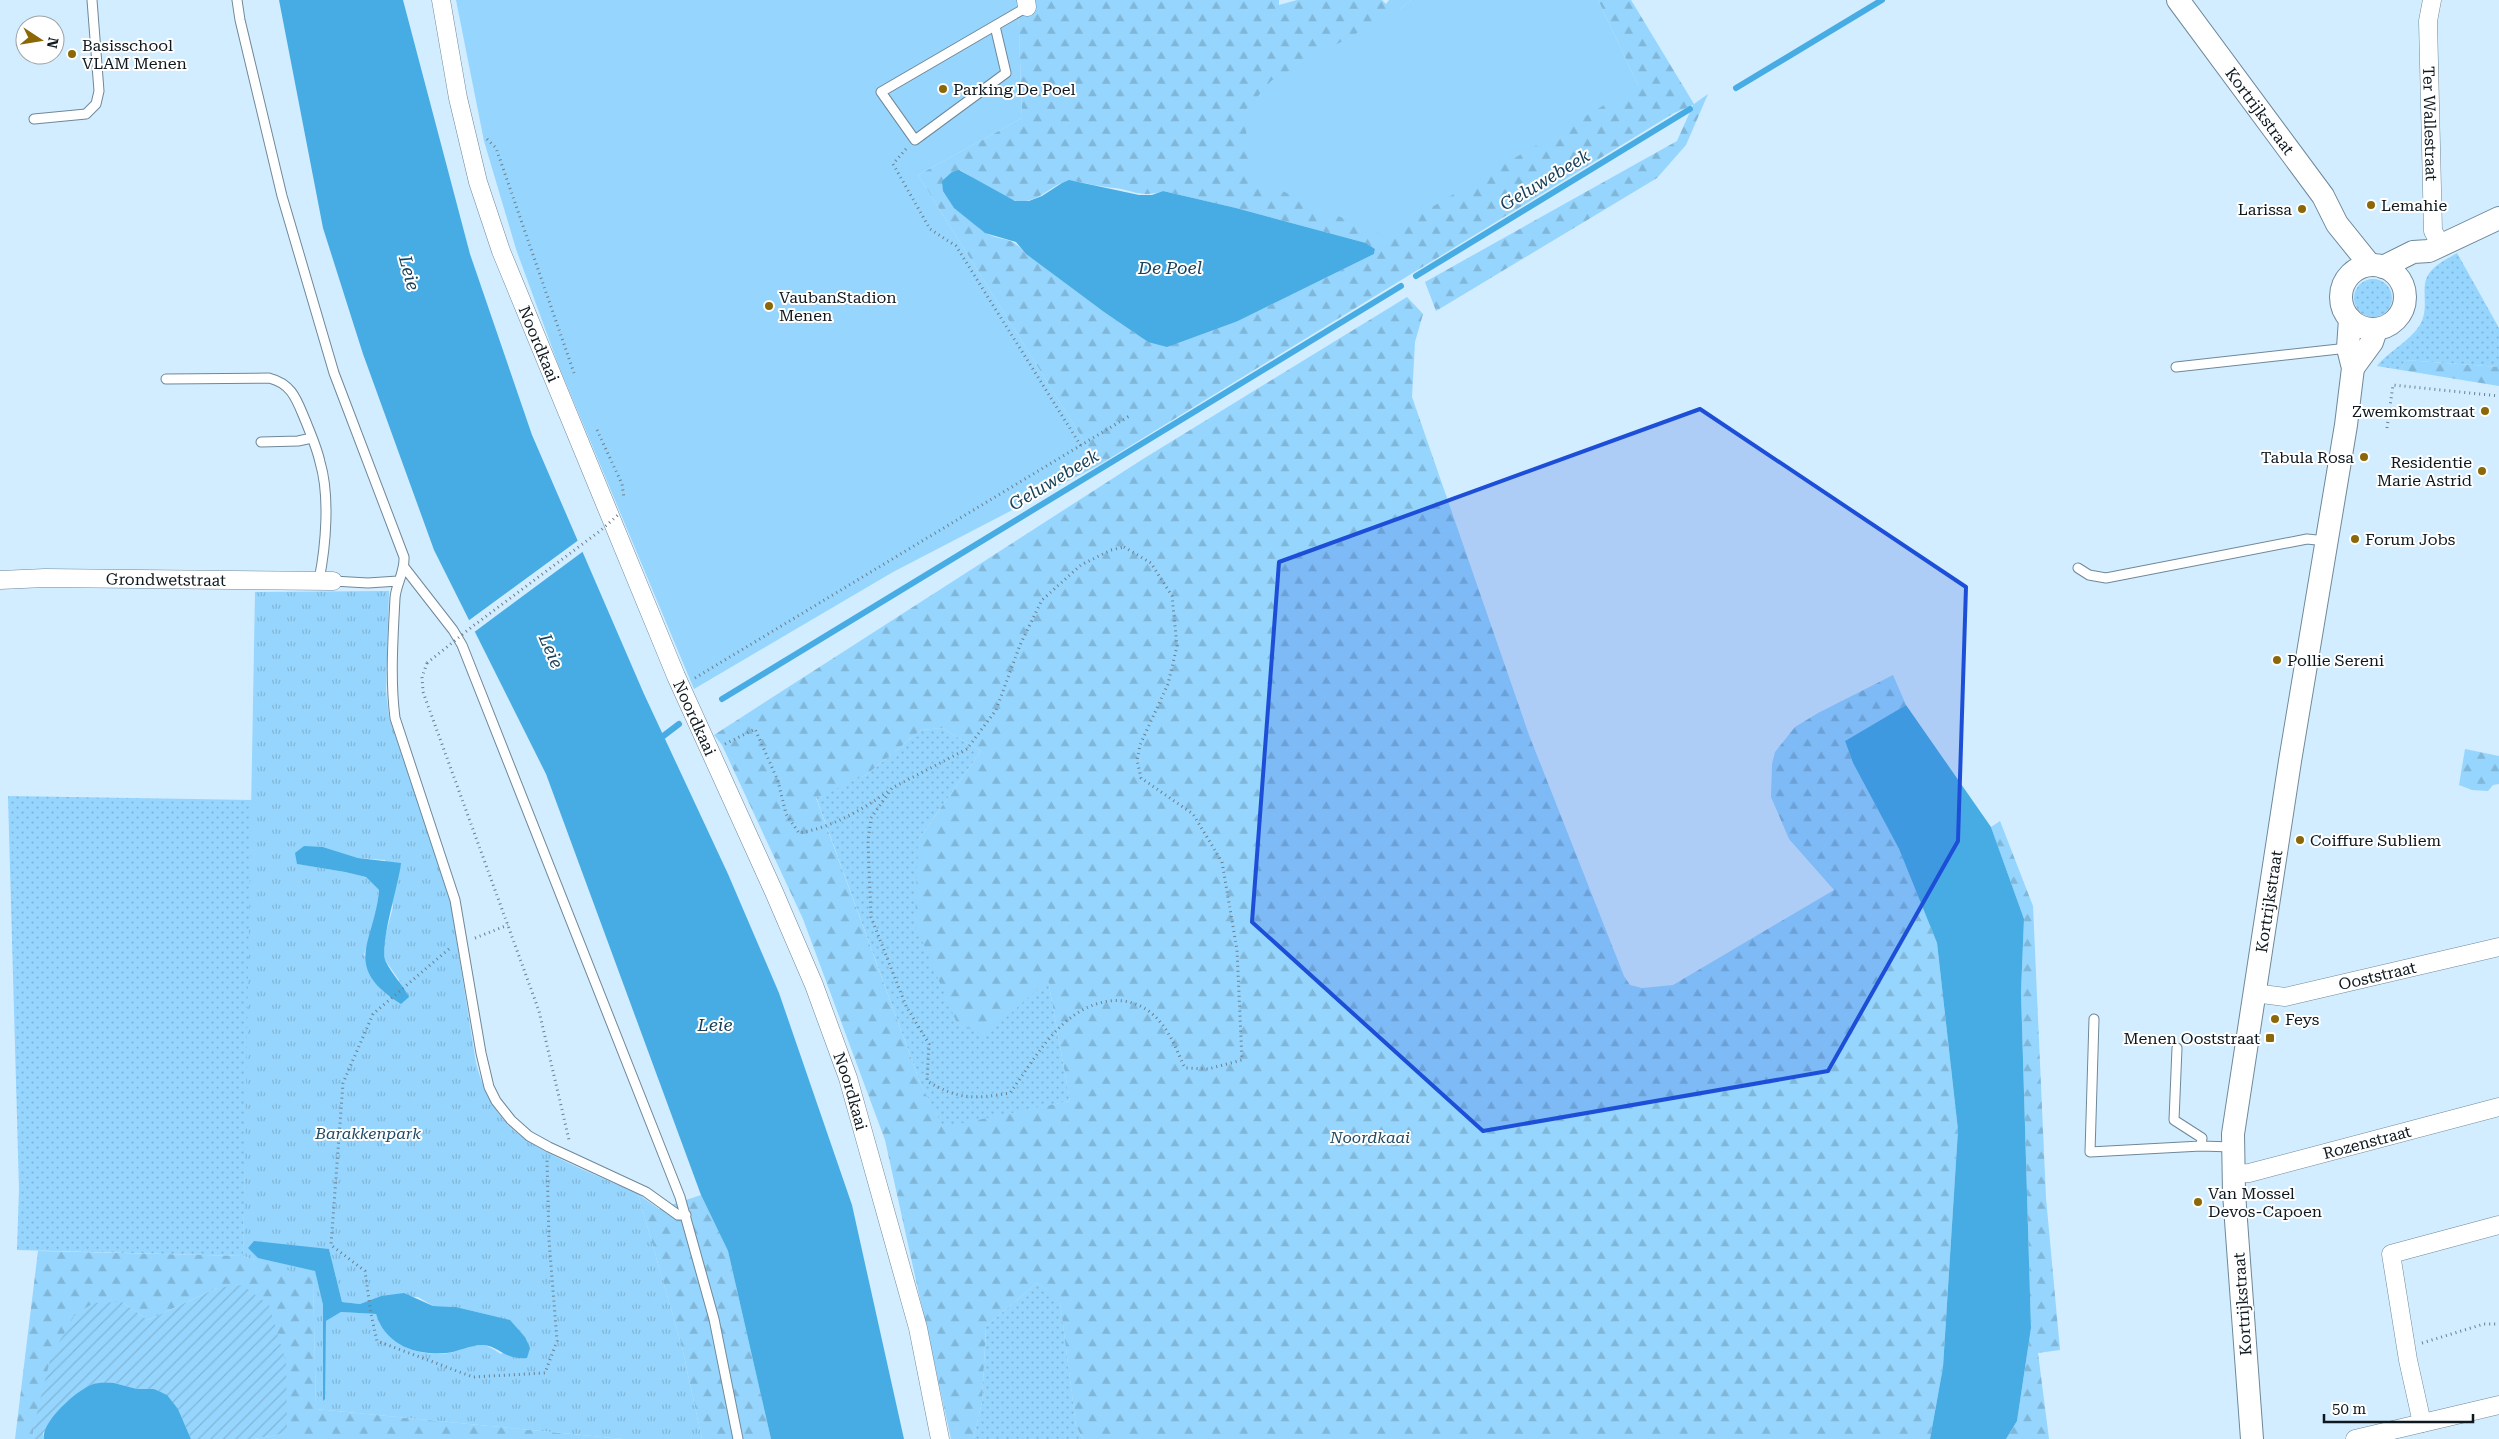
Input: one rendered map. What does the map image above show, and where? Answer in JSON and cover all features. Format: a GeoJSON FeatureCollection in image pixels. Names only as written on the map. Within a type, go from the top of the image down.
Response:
{"type":"FeatureCollection","features":[{"type":"Feature","properties":{"kind":"street","name":"Noordkaai"},"geometry":{"type":"LineString","coordinates":[[441,0],[464,122],[478,182],[501,251],[683,691],[814,985],[848,1078],[918,1328],[940,1439]]}},
{"type":"Feature","properties":{"kind":"street","name":"Kortrijkstraat"},"geometry":{"type":"LineString","coordinates":[[2178,0],[2323,196],[2337,224],[2349,276]]}},
{"type":"Feature","properties":{"kind":"street","name":"Ter Wallestraat"},"geometry":{"type":"LineString","coordinates":[[2432,0],[2428,21],[2435,248]]}},
{"type":"Feature","properties":{"kind":"street"},"geometry":{"type":"LineString","coordinates":[[2435,248],[2413,271],[2404,287],[2402,308],[2397,317],[2388,325],[2376,330],[2362,328],[2350,319],[2343,307],[2342,295],[2349,276],[2360,268],[2377,266],[2413,252],[2435,248],[2499,218]]}},
{"type":"Feature","properties":{"kind":"street","name":"Kortrijkstraat"},"geometry":{"type":"LineString","coordinates":[[2337,224],[2377,266]]}},
{"type":"Feature","properties":{"kind":"street"},"geometry":{"type":"LineString","coordinates":[[2377,266],[2396,274],[2404,287]]}},
{"type":"Feature","properties":{"kind":"street","name":"Kortrijkstraat"},"geometry":{"type":"LineString","coordinates":[[2252,1439],[2233,1174],[2233,1134],[2327,541],[2351,358],[2350,319]]}},
{"type":"Feature","properties":{"kind":"street","name":"Kortrijkstraat"},"geometry":{"type":"LineString","coordinates":[[2351,358],[2372,342],[2376,330]]}},
{"type":"Feature","properties":{"kind":"street","name":"Grondwetstraat"},"geometry":{"type":"LineString","coordinates":[[0,580],[326,580]]}},
{"type":"Feature","properties":{"kind":"street","name":"Ooststraat"},"geometry":{"type":"LineString","coordinates":[[2254,994],[2285,997],[2499,947]]}},
{"type":"Feature","properties":{"kind":"street","name":"Rozenstraat"},"geometry":{"type":"LineString","coordinates":[[2233,1174],[2249,1173],[2499,1107]]}},
{"type":"Feature","properties":{"kind":"street"},"geometry":{"type":"LineString","coordinates":[[2422,1423],[2408,1360],[2391,1254],[2499,1226]]}},
{"type":"Feature","properties":{"kind":"street"},"geometry":{"type":"LineString","coordinates":[[2355,1439],[2499,1405]]}},
{"type":"Feature","properties":{"kind":"lane"},"geometry":{"type":"LineString","coordinates":[[34,119],[86,114],[96,104],[99,91],[92,0]]}},
{"type":"Feature","properties":{"kind":"lane"},"geometry":{"type":"LineString","coordinates":[[237,0],[240,20],[282,196],[334,372],[404,558],[404,567],[398,581],[395,596],[392,696],[395,718],[456,900],[481,1053],[489,1087],[496,1101],[511,1120],[530,1136],[646,1192],[678,1216],[686,1215]]}},
{"type":"Feature","properties":{"kind":"lane"},"geometry":{"type":"LineString","coordinates":[[995,26],[1006,73],[914,140],[881,92],[995,26],[1026,4]]}},
{"type":"Feature","properties":{"kind":"lane"},"geometry":{"type":"LineString","coordinates":[[2176,367],[2351,358]]}},
{"type":"Feature","properties":{"kind":"lane"},"geometry":{"type":"LineString","coordinates":[[166,379],[269,378],[282,381],[294,392],[320,461],[324,480],[326,580],[368,583],[398,581]]}},
{"type":"Feature","properties":{"kind":"lane"},"geometry":{"type":"LineString","coordinates":[[260,442],[298,441],[312,438]]}},
{"type":"Feature","properties":{"kind":"lane"},"geometry":{"type":"LineString","coordinates":[[2078,568],[2089,575],[2106,578],[2307,539],[2327,541]]}},
{"type":"Feature","properties":{"kind":"lane"},"geometry":{"type":"LineString","coordinates":[[404,567],[462,645],[686,1215],[714,1318],[738,1439]]}},
{"type":"Feature","properties":{"kind":"lane"},"geometry":{"type":"LineString","coordinates":[[2094,1019],[2090,1152],[2201,1146],[2233,1147]]}},
{"type":"Feature","properties":{"kind":"lane"},"geometry":{"type":"LineString","coordinates":[[2177,1048],[2174,1120],[2202,1138],[2201,1146]]}},
{"type":"Feature","properties":{"kind":"path"},"geometry":{"type":"LineString","coordinates":[[914,140],[893,164],[930,229],[956,246],[1081,446]]}},
{"type":"Feature","properties":{"kind":"path"},"geometry":{"type":"LineString","coordinates":[[496,148],[574,374]]}},
{"type":"Feature","properties":{"kind":"path"},"geometry":{"type":"LineString","coordinates":[[2387,428],[2393,385],[2499,396]]}},
{"type":"Feature","properties":{"kind":"path"},"geometry":{"type":"LineString","coordinates":[[683,691],[1131,415]]}},
{"type":"Feature","properties":{"kind":"path"},"geometry":{"type":"LineString","coordinates":[[574,1158],[539,1010],[423,692],[422,677],[428,663],[465,632],[600,531],[618,515],[624,498],[622,484],[597,429]]}},
{"type":"Feature","properties":{"kind":"path"},"geometry":{"type":"LineString","coordinates":[[709,746],[755,729],[778,781],[786,814],[799,833],[817,830],[840,820],[866,807],[892,788],[967,749],[996,710],[1020,645],[1042,600],[1081,565],[1111,550],[1124,547],[1151,563],[1172,596],[1177,646],[1168,684],[1140,745],[1137,760],[1141,778],[1193,814],[1222,862],[1237,950],[1242,1060],[1208,1069],[1185,1068],[1168,1032],[1147,1009],[1126,999],[1093,1004],[1061,1025],[1010,1093],[979,1098],[948,1093],[927,1080],[929,1044],[906,1006],[871,917],[868,841],[871,818],[892,788]]}},
{"type":"Feature","properties":{"kind":"path"},"geometry":{"type":"LineString","coordinates":[[491,932],[508,925]]}},
{"type":"Feature","properties":{"kind":"path"},"geometry":{"type":"LineString","coordinates":[[452,947],[373,1014],[343,1083],[331,1244],[365,1271],[370,1314],[377,1341],[473,1377],[545,1373],[557,1341],[548,1240],[547,1154]]}},
{"type":"Feature","properties":{"kind":"path"},"geometry":{"type":"LineString","coordinates":[[2435,1339],[2484,1324],[2499,1324]]}},
{"type":"Feature","properties":{"kind":"highlighted area"},"geometry":{"type":"Polygon","coordinates":[[[1700,409],[1966,587],[1958,841],[1828,1071],[1483,1131],[1252,922],[1279,562],[1700,409]]]}},
{"type":"Feature","properties":{"kind":"green space","name":"VaubanStadion Menen"},"geometry":{"type":"Polygon","coordinates":[[[456,0],[1018,0],[1022,118],[918,175],[1099,465],[893,572],[694,689],[558,364],[516,249],[484,141],[456,0]]]}},
{"type":"Feature","properties":{"kind":"green space"},"geometry":{"type":"Polygon","coordinates":[[[1018,0],[1279,0],[1279,5],[1297,0],[1382,0],[1386,4],[1389,0],[1411,0],[1400,9],[1638,85],[1598,0],[1631,0],[1694,104],[1708,94],[1686,145],[1657,178],[1436,311],[1425,282],[1677,141],[1693,105],[1674,113],[1099,465],[918,175],[1022,118],[1018,0]],[[960,170],[967,205],[974,222],[979,228],[992,236],[1011,241],[1104,312],[1148,342],[1238,321],[1374,254],[1375,249],[1366,243],[1236,208],[1163,191],[1144,194],[1066,181],[1033,199],[1017,201],[997,193],[960,170]]]}},
{"type":"Feature","properties":{"kind":"green space"},"geometry":{"type":"Polygon","coordinates":[[[1411,0],[1598,0],[1638,85],[1383,236],[1249,176],[1245,111],[1271,81],[1400,9],[1411,0]]]}},
{"type":"Feature","properties":{"kind":"green space"},"geometry":{"type":"Polygon","coordinates":[[[2457,253],[2499,328],[2499,367],[2405,360],[2401,370],[2377,366],[2417,329],[2423,317],[2427,277],[2436,266],[2457,253]]]}},
{"type":"Feature","properties":{"kind":"green space"},"geometry":{"type":"Polygon","coordinates":[[[2373,279],[2387,284],[2392,298],[2387,312],[2373,317],[2359,312],[2354,298],[2359,284],[2373,279]]]}},
{"type":"Feature","properties":{"kind":"green space","name":"Noordkaai"},"geometry":{"type":"Polygon","coordinates":[[[1407,297],[1423,314],[1415,342],[1412,397],[1529,735],[1624,976],[1630,985],[1642,988],[1673,985],[1834,890],[1789,839],[1771,797],[1772,764],[1775,752],[1795,727],[1818,713],[1893,675],[1906,705],[1845,741],[1853,763],[1899,849],[1937,943],[1958,1130],[1943,1367],[1930,1439],[1083,1439],[1076,1426],[1060,1302],[1037,1283],[986,1326],[982,1402],[973,1439],[951,1439],[885,1140],[803,919],[722,745],[714,735],[1143,459],[1407,297]],[[942,728],[921,730],[866,775],[816,798],[921,1085],[943,1127],[1070,1101],[1048,980],[984,1037],[956,1021],[915,924],[918,840],[981,751],[942,728]]]}},
{"type":"Feature","properties":{"kind":"green space"},"geometry":{"type":"Polygon","coordinates":[[[2405,360],[2499,367],[2499,386],[2401,370],[2405,360]]]}},
{"type":"Feature","properties":{"kind":"green space","name":"Barakkenpark"},"geometry":{"type":"Polygon","coordinates":[[[389,591],[386,691],[389,717],[450,899],[476,1063],[481,1080],[496,1110],[507,1124],[519,1134],[550,1154],[638,1194],[682,1347],[702,1439],[623,1439],[316,1409],[313,1278],[243,1256],[255,592],[389,591]],[[323,847],[298,864],[366,877],[379,890],[377,908],[364,955],[401,983],[385,960],[383,944],[393,907],[385,860],[358,858],[323,847]],[[306,1248],[315,1270],[323,1305],[323,1401],[326,1321],[341,1312],[376,1314],[380,1324],[395,1340],[415,1351],[426,1353],[449,1353],[484,1345],[501,1354],[525,1337],[509,1320],[456,1307],[433,1306],[418,1297],[381,1296],[360,1304],[342,1302],[329,1249],[306,1248]]]}},
{"type":"Feature","properties":{"kind":"green space"},"geometry":{"type":"Polygon","coordinates":[[[942,728],[981,751],[918,840],[1048,980],[1070,1101],[943,1128],[921,1085],[816,797],[866,775],[921,730],[942,728]]]}},
{"type":"Feature","properties":{"kind":"green space"},"geometry":{"type":"Polygon","coordinates":[[[2465,749],[2499,756],[2499,784],[2493,785],[2488,791],[2472,790],[2459,785],[2465,749]]]}},
{"type":"Feature","properties":{"kind":"green space"},"geometry":{"type":"Polygon","coordinates":[[[8,796],[253,800],[243,1256],[17,1250],[19,1189],[8,796]]]}},
{"type":"Feature","properties":{"kind":"green space"},"geometry":{"type":"Polygon","coordinates":[[[2000,821],[2033,906],[2046,1198],[2060,1350],[2038,1353],[2049,1439],[2006,1439],[2017,1421],[2031,1328],[2021,991],[2024,919],[1991,827],[2000,821]]]}},
{"type":"Feature","properties":{"kind":"green space"},"geometry":{"type":"Polygon","coordinates":[[[638,1194],[659,1209],[701,1195],[728,1251],[771,1439],[702,1439],[682,1347],[638,1194]]]}},
{"type":"Feature","properties":{"kind":"green space"},"geometry":{"type":"Polygon","coordinates":[[[38,1251],[243,1256],[313,1277],[316,1409],[623,1439],[254,1439],[287,1433],[217,1288],[148,1320],[122,1302],[34,1425],[33,1439],[15,1439],[38,1251]]]}},
{"type":"Feature","properties":{"kind":"green space"},"geometry":{"type":"Polygon","coordinates":[[[1037,1283],[1060,1301],[1076,1426],[1083,1439],[973,1439],[982,1402],[986,1326],[1037,1283]]]}},
{"type":"Feature","properties":{"kind":"green space"},"geometry":{"type":"Polygon","coordinates":[[[242,1285],[269,1305],[286,1362],[287,1433],[254,1439],[191,1439],[178,1409],[154,1389],[137,1389],[114,1383],[93,1384],[43,1433],[44,1439],[33,1439],[34,1425],[51,1356],[74,1316],[93,1303],[122,1302],[148,1320],[217,1288],[242,1285]]]}},
{"type":"Feature","properties":{"kind":"water","name":"Leie"},"geometry":{"type":"Polygon","coordinates":[[[279,0],[403,0],[470,254],[532,435],[644,694],[728,874],[779,993],[852,1205],[904,1439],[771,1439],[728,1251],[701,1195],[546,774],[434,550],[363,354],[323,228],[279,0]]]}},
{"type":"Feature","properties":{"kind":"water","name":"De Poel"},"geometry":{"type":"Polygon","coordinates":[[[959,170],[1015,201],[1029,201],[1042,196],[1069,180],[1139,195],[1152,195],[1163,191],[1236,208],[1366,243],[1375,249],[1374,254],[1238,321],[1167,347],[1148,342],[1026,254],[1016,242],[985,233],[954,208],[943,191],[942,181],[952,172],[959,170]]]}},
{"type":"Feature","properties":{"kind":"water"},"geometry":{"type":"Polygon","coordinates":[[[1906,705],[1991,827],[2024,919],[2021,992],[2031,1328],[2017,1421],[2006,1439],[1930,1439],[1943,1367],[1958,1130],[1937,943],[1899,849],[1853,763],[1845,741],[1906,705]]]}},
{"type":"Feature","properties":{"kind":"water"},"geometry":{"type":"Polygon","coordinates":[[[304,846],[323,847],[358,858],[401,863],[387,930],[384,955],[388,966],[409,997],[401,1004],[382,990],[371,977],[366,965],[368,939],[379,890],[366,877],[297,864],[295,853],[304,846]]]}},
{"type":"Feature","properties":{"kind":"water"},"geometry":{"type":"Polygon","coordinates":[[[254,1241],[329,1249],[342,1302],[360,1304],[381,1296],[404,1293],[433,1306],[456,1307],[510,1320],[525,1337],[530,1348],[527,1358],[513,1357],[484,1345],[446,1353],[413,1350],[403,1346],[386,1333],[376,1314],[341,1312],[326,1321],[325,1399],[323,1401],[323,1305],[315,1271],[258,1258],[248,1248],[254,1241]]]}},
{"type":"Feature","properties":{"kind":"water"},"geometry":{"type":"Polygon","coordinates":[[[114,1383],[137,1389],[154,1389],[167,1395],[178,1409],[191,1439],[44,1439],[48,1424],[69,1400],[93,1384],[114,1383]]]}},
{"type":"Feature","properties":{"kind":"pier"},"geometry":{"type":"Polygon","coordinates":[[[580,539],[585,550],[473,633],[468,621],[580,539]]]}},
{"type":"Feature","properties":{"kind":"waterway","name":"Geluwebeek"},"geometry":{"type":"LineString","coordinates":[[1736,88],[1882,0]]}},
{"type":"Feature","properties":{"kind":"waterway","name":"Geluwebeek"},"geometry":{"type":"LineString","coordinates":[[1416,276],[1690,109]]}},
{"type":"Feature","properties":{"kind":"waterway","name":"Geluwebeek"},"geometry":{"type":"LineString","coordinates":[[722,699],[1401,286]]}},
{"type":"Feature","properties":{"kind":"waterway","name":"Geluwebeek"},"geometry":{"type":"LineString","coordinates":[[658,740],[679,724]]}},
{"type":"Feature","properties":{"kind":"place","name":"Basisschool VLAM Menen"},"geometry":{"type":"Point","coordinates":[72,54]}},
{"type":"Feature","properties":{"kind":"place","name":"Parking De Poel"},"geometry":{"type":"Point","coordinates":[943,89]}},
{"type":"Feature","properties":{"kind":"place","name":"Lemahie"},"geometry":{"type":"Point","coordinates":[2371,205]}},
{"type":"Feature","properties":{"kind":"place","name":"Larissa"},"geometry":{"type":"Point","coordinates":[2302,209]}},
{"type":"Feature","properties":{"kind":"place","name":"VaubanStadion Menen"},"geometry":{"type":"Point","coordinates":[769,306]}},
{"type":"Feature","properties":{"kind":"place","name":"Zwemkomstraat"},"geometry":{"type":"Point","coordinates":[2485,411]}},
{"type":"Feature","properties":{"kind":"place","name":"Tabula Rosa"},"geometry":{"type":"Point","coordinates":[2364,457]}},
{"type":"Feature","properties":{"kind":"place","name":"Residentie Marie Astrid"},"geometry":{"type":"Point","coordinates":[2482,471]}},
{"type":"Feature","properties":{"kind":"place","name":"Forum Jobs"},"geometry":{"type":"Point","coordinates":[2355,539]}},
{"type":"Feature","properties":{"kind":"place","name":"Pollie Sereni"},"geometry":{"type":"Point","coordinates":[2277,660]}},
{"type":"Feature","properties":{"kind":"place","name":"Coiffure Subliem"},"geometry":{"type":"Point","coordinates":[2300,840]}},
{"type":"Feature","properties":{"kind":"place","name":"Feys"},"geometry":{"type":"Point","coordinates":[2275,1019]}},
{"type":"Feature","properties":{"kind":"place","name":"Menen Ooststraat"},"geometry":{"type":"Point","coordinates":[2270,1038]}},
{"type":"Feature","properties":{"kind":"place","name":"Van Mossel Devos-Capoen"},"geometry":{"type":"Point","coordinates":[2198,1202]}}]}
